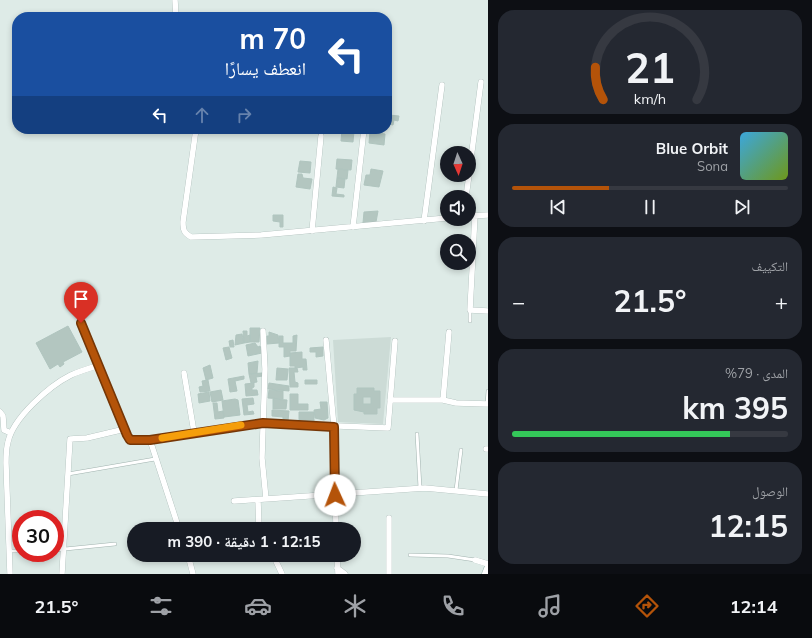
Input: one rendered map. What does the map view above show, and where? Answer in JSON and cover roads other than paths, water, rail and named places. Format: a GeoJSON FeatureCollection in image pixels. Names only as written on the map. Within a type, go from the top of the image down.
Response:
{"type":"FeatureCollection","features":[{"type":"Feature","properties":{"kind":"street"},"geometry":{"type":"LineString","coordinates":[[175,0],[176,12]]}},
{"type":"Feature","properties":{"kind":"street"},"geometry":{"type":"LineString","coordinates":[[473,146],[481,82]]}},
{"type":"Feature","properties":{"kind":"street"},"geometry":{"type":"LineString","coordinates":[[424,221],[442,85]]}},
{"type":"Feature","properties":{"kind":"street"},"geometry":{"type":"LineString","coordinates":[[195,134],[183,222],[183,230],[186,234],[191,236],[207,237],[312,231],[440,219]]}},
{"type":"Feature","properties":{"kind":"street"},"geometry":{"type":"LineString","coordinates":[[353,227],[363,134]]}},
{"type":"Feature","properties":{"kind":"street"},"geometry":{"type":"LineString","coordinates":[[312,231],[321,136]]}},
{"type":"Feature","properties":{"kind":"street"},"geometry":{"type":"LineString","coordinates":[[476,216],[488,215]]}},
{"type":"Feature","properties":{"kind":"street"},"geometry":{"type":"LineString","coordinates":[[472,226],[470,310],[488,311]]}},
{"type":"Feature","properties":{"kind":"street"},"geometry":{"type":"LineString","coordinates":[[81,323],[100,365],[130,440],[150,440],[194,432],[263,423],[388,428],[395,341]]}},
{"type":"Feature","properties":{"kind":"street"},"geometry":{"type":"LineString","coordinates":[[263,331],[265,370],[262,458],[266,499]]}},
{"type":"Feature","properties":{"kind":"street"},"geometry":{"type":"LineString","coordinates":[[443,400],[449,332]]}},
{"type":"Feature","properties":{"kind":"street"},"geometry":{"type":"LineString","coordinates":[[326,340],[334,427],[336,522]]}},
{"type":"Feature","properties":{"kind":"street"},"geometry":{"type":"LineString","coordinates":[[10,574],[8,551],[6,451],[11,433],[26,413],[58,383],[72,375],[100,365]]}},
{"type":"Feature","properties":{"kind":"street"},"geometry":{"type":"LineString","coordinates":[[184,373],[194,432]]}},
{"type":"Feature","properties":{"kind":"street"},"geometry":{"type":"LineString","coordinates":[[390,400],[443,400],[456,403],[487,404]]}},
{"type":"Feature","properties":{"kind":"street"},"geometry":{"type":"LineString","coordinates":[[0,412],[3,416],[4,430],[11,433]]}},
{"type":"Feature","properties":{"kind":"street"},"geometry":{"type":"LineString","coordinates":[[64,531],[70,440],[88,438],[125,429]]}},
{"type":"Feature","properties":{"kind":"street"},"geometry":{"type":"LineString","coordinates":[[150,440],[155,459],[178,522]]}},
{"type":"Feature","properties":{"kind":"street"},"geometry":{"type":"LineString","coordinates":[[234,501],[420,488],[488,494]]}},
{"type":"Feature","properties":{"kind":"street"},"geometry":{"type":"LineString","coordinates":[[258,500],[259,522]]}},
{"type":"Feature","properties":{"kind":"street"},"geometry":{"type":"LineString","coordinates":[[389,518],[389,574]]}},
{"type":"Feature","properties":{"kind":"street"},"geometry":{"type":"LineString","coordinates":[[475,560],[488,564]]}},
{"type":"Feature","properties":{"kind":"street"},"geometry":{"type":"LineString","coordinates":[[62,562],[62,574]]}},
{"type":"Feature","properties":{"kind":"street"},"geometry":{"type":"LineString","coordinates":[[190,562],[193,574]]}},
{"type":"Feature","properties":{"kind":"street"},"geometry":{"type":"LineString","coordinates":[[276,562],[282,574]]}},
{"type":"Feature","properties":{"kind":"street"},"geometry":{"type":"LineString","coordinates":[[486,574],[488,569]]}},
{"type":"Feature","properties":{"kind":"street"},"geometry":{"type":"LineString","coordinates":[[337,571],[345,574]]}},
{"type":"Feature","properties":{"kind":"lane"},"geometry":{"type":"LineString","coordinates":[[470,310],[470,321]]}},
{"type":"Feature","properties":{"kind":"lane"},"geometry":{"type":"LineString","coordinates":[[487,404],[488,391]]}},
{"type":"Feature","properties":{"kind":"lane"},"geometry":{"type":"LineString","coordinates":[[417,434],[420,488]]}},
{"type":"Feature","properties":{"kind":"lane"},"geometry":{"type":"LineString","coordinates":[[456,490],[461,450]]}},
{"type":"Feature","properties":{"kind":"lane"},"geometry":{"type":"LineString","coordinates":[[67,474],[155,459]]}},
{"type":"Feature","properties":{"kind":"lane"},"geometry":{"type":"LineString","coordinates":[[64,550],[115,544]]}},
{"type":"Feature","properties":{"kind":"lane"},"geometry":{"type":"LineString","coordinates":[[410,554],[448,556],[475,560]]}}]}
